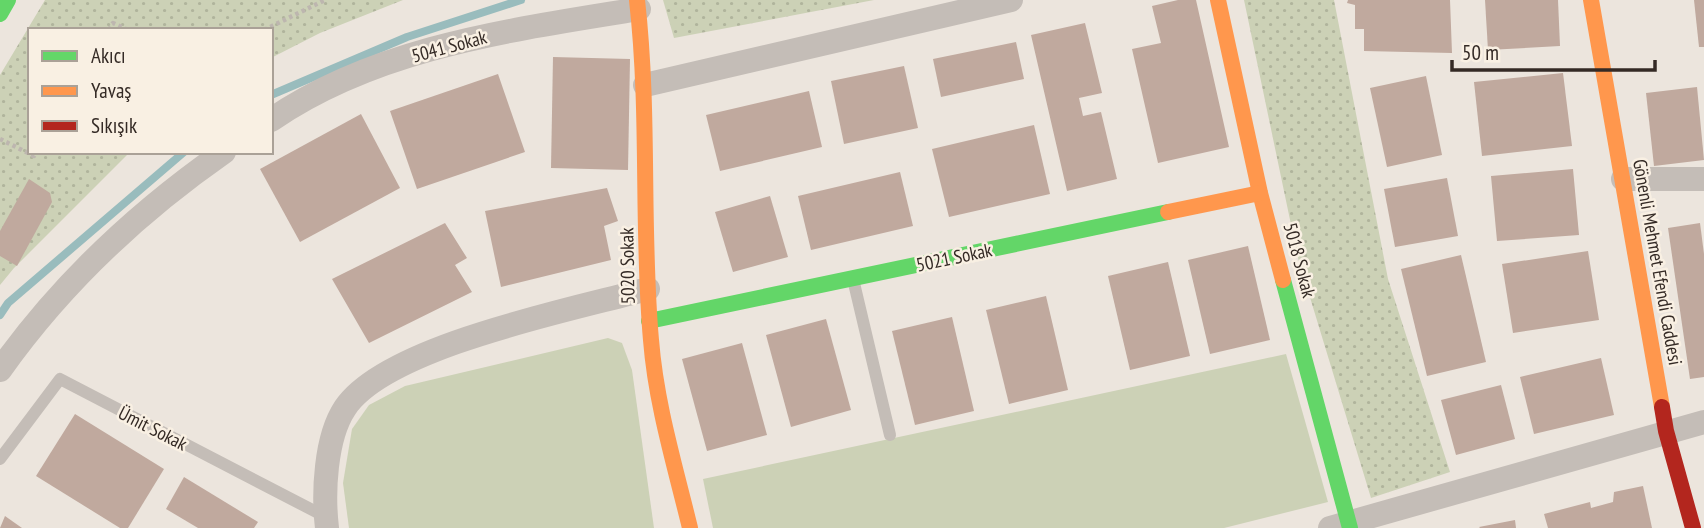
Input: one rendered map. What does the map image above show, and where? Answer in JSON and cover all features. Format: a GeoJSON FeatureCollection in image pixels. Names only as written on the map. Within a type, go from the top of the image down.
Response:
{"type":"FeatureCollection","features":[{"type":"Feature","properties":{"kind":"street"},"geometry":{"type":"LineString","coordinates":[[0,14],[8,0]]}},
{"type":"Feature","properties":{"kind":"street"},"geometry":{"type":"LineString","coordinates":[[645,85],[1011,0]]}},
{"type":"Feature","properties":{"kind":"street","name":"5018 Sokak"},"geometry":{"type":"LineString","coordinates":[[1218,0],[1260,193],[1343,526]]}},
{"type":"Feature","properties":{"kind":"street","name":"Gönenli Mehmet Efendi Caddesi"},"geometry":{"type":"LineString","coordinates":[[1591,0],[1666,431],[1693,528]]}},
{"type":"Feature","properties":{"kind":"street","name":"5020 Sokak"},"geometry":{"type":"LineString","coordinates":[[638,5],[645,85],[649,321],[655,371],[690,528]]}},
{"type":"Feature","properties":{"kind":"street","name":"5041 Sokak"},"geometry":{"type":"LineString","coordinates":[[273,119],[349,77],[430,49],[638,5]]}},
{"type":"Feature","properties":{"kind":"street"},"geometry":{"type":"LineString","coordinates":[[0,370],[53,303],[107,246],[150,209],[222,154]]}},
{"type":"Feature","properties":{"kind":"street"},"geometry":{"type":"LineString","coordinates":[[1623,178],[1704,178]]}},
{"type":"Feature","properties":{"kind":"street","name":"5021 Sokak"},"geometry":{"type":"LineString","coordinates":[[649,321],[1260,193]]}},
{"type":"Feature","properties":{"kind":"street"},"geometry":{"type":"LineString","coordinates":[[326,522],[324,499],[335,430],[344,409],[363,388],[390,370],[477,335],[648,289]]}},
{"type":"Feature","properties":{"kind":"street"},"geometry":{"type":"LineString","coordinates":[[1343,526],[1704,422]]}},
{"type":"Feature","properties":{"kind":"lane"},"geometry":{"type":"LineString","coordinates":[[853,278],[890,435]]}},
{"type":"Feature","properties":{"kind":"lane","name":"Ümit Sokak"},"geometry":{"type":"LineString","coordinates":[[0,459],[60,379],[326,522]]}},
{"type":"Feature","properties":{"kind":"path"},"geometry":{"type":"LineString","coordinates":[[268,28],[325,0]]}},
{"type":"Feature","properties":{"kind":"path"},"geometry":{"type":"LineString","coordinates":[[110,28],[113,23],[124,28]]}},
{"type":"Feature","properties":{"kind":"path"},"geometry":{"type":"LineString","coordinates":[[0,139],[28,153]]}},
{"type":"Feature","properties":{"kind":"green space"},"geometry":{"type":"Polygon","coordinates":[[[45,0],[403,0],[320,33],[273,57],[273,28],[28,28],[45,0]]]}},
{"type":"Feature","properties":{"kind":"green space"},"geometry":{"type":"Polygon","coordinates":[[[663,0],[874,0],[674,38],[663,0]]]}},
{"type":"Feature","properties":{"kind":"green space"},"geometry":{"type":"Polygon","coordinates":[[[1244,0],[1334,0],[1388,279],[1450,472],[1371,498],[1298,258],[1244,0]]]}},
{"type":"Feature","properties":{"kind":"green space"},"geometry":{"type":"Polygon","coordinates":[[[28,28],[28,154],[128,154],[0,285],[0,75],[28,28]]]}},
{"type":"Feature","properties":{"kind":"green space"},"geometry":{"type":"Polygon","coordinates":[[[608,338],[622,343],[632,370],[654,528],[349,528],[343,483],[352,429],[369,405],[405,386],[608,338]]]}},
{"type":"Feature","properties":{"kind":"green space"},"geometry":{"type":"Polygon","coordinates":[[[1286,354],[1328,502],[1224,528],[713,528],[703,479],[1286,354]]]}},
{"type":"Feature","properties":{"kind":"building"},"geometry":{"type":"Polygon","coordinates":[[[1178,0],[1196,0],[1229,147],[1158,163],[1132,49],[1161,43],[1152,6],[1178,0]]]}},
{"type":"Feature","properties":{"kind":"building"},"geometry":{"type":"Polygon","coordinates":[[[1348,0],[1450,0],[1452,53],[1364,51],[1364,29],[1355,29],[1355,5],[1347,3],[1348,0]]]}},
{"type":"Feature","properties":{"kind":"building"},"geometry":{"type":"Polygon","coordinates":[[[1485,0],[1558,0],[1560,46],[1488,50],[1485,0]]]}},
{"type":"Feature","properties":{"kind":"building"},"geometry":{"type":"Polygon","coordinates":[[[1694,0],[1704,0],[1704,47],[1699,47],[1694,0]]]}},
{"type":"Feature","properties":{"kind":"building"},"geometry":{"type":"Polygon","coordinates":[[[1085,23],[1102,93],[1079,98],[1083,116],[1101,112],[1117,179],[1067,191],[1031,35],[1085,23]]]}},
{"type":"Feature","properties":{"kind":"building"},"geometry":{"type":"Polygon","coordinates":[[[1016,42],[1024,79],[941,97],[933,59],[1016,42]]]}},
{"type":"Feature","properties":{"kind":"building"},"geometry":{"type":"Polygon","coordinates":[[[553,57],[630,59],[628,170],[551,168],[553,57]]]}},
{"type":"Feature","properties":{"kind":"building"},"geometry":{"type":"Polygon","coordinates":[[[904,66],[918,128],[844,144],[831,81],[904,66]]]}},
{"type":"Feature","properties":{"kind":"building"},"geometry":{"type":"Polygon","coordinates":[[[1563,73],[1572,146],[1482,156],[1474,82],[1563,73]]]}},
{"type":"Feature","properties":{"kind":"building"},"geometry":{"type":"Polygon","coordinates":[[[498,74],[525,152],[417,189],[390,111],[498,74]]]}},
{"type":"Feature","properties":{"kind":"building"},"geometry":{"type":"Polygon","coordinates":[[[1426,76],[1442,155],[1387,167],[1370,88],[1426,76]]]}},
{"type":"Feature","properties":{"kind":"building"},"geometry":{"type":"Polygon","coordinates":[[[1697,87],[1704,160],[1654,166],[1646,93],[1697,87]]]}},
{"type":"Feature","properties":{"kind":"building"},"geometry":{"type":"Polygon","coordinates":[[[809,91],[822,147],[720,171],[706,115],[809,91]]]}},
{"type":"Feature","properties":{"kind":"building"},"geometry":{"type":"Polygon","coordinates":[[[361,114],[400,188],[300,242],[260,169],[361,114]]]}},
{"type":"Feature","properties":{"kind":"building"},"geometry":{"type":"Polygon","coordinates":[[[1034,125],[1050,194],[949,217],[932,149],[1034,125]]]}},
{"type":"Feature","properties":{"kind":"building"},"geometry":{"type":"Polygon","coordinates":[[[1573,169],[1579,235],[1497,241],[1491,176],[1573,169]]]}},
{"type":"Feature","properties":{"kind":"building"},"geometry":{"type":"Polygon","coordinates":[[[900,172],[913,226],[811,250],[798,196],[900,172]]]}},
{"type":"Feature","properties":{"kind":"building"},"geometry":{"type":"Polygon","coordinates":[[[1447,178],[1458,236],[1395,247],[1384,189],[1447,178]]]}},
{"type":"Feature","properties":{"kind":"building"},"geometry":{"type":"Polygon","coordinates":[[[29,179],[50,193],[52,202],[17,266],[0,256],[0,231],[29,179]]]}},
{"type":"Feature","properties":{"kind":"building"},"geometry":{"type":"Polygon","coordinates":[[[607,188],[618,221],[604,226],[611,260],[501,287],[485,211],[607,188]]]}},
{"type":"Feature","properties":{"kind":"building"},"geometry":{"type":"Polygon","coordinates":[[[770,196],[788,257],[733,272],[715,212],[770,196]]]}},
{"type":"Feature","properties":{"kind":"building"},"geometry":{"type":"Polygon","coordinates":[[[445,223],[467,258],[455,265],[472,292],[369,343],[332,279],[445,223]]]}},
{"type":"Feature","properties":{"kind":"building"},"geometry":{"type":"Polygon","coordinates":[[[1700,223],[1704,254],[1704,377],[1690,379],[1668,228],[1700,223]]]}},
{"type":"Feature","properties":{"kind":"building"},"geometry":{"type":"Polygon","coordinates":[[[1248,246],[1270,340],[1210,354],[1188,260],[1248,246]]]}},
{"type":"Feature","properties":{"kind":"building"},"geometry":{"type":"Polygon","coordinates":[[[1588,251],[1599,320],[1513,333],[1502,264],[1588,251]]]}},
{"type":"Feature","properties":{"kind":"building"},"geometry":{"type":"Polygon","coordinates":[[[1461,255],[1486,362],[1427,376],[1401,269],[1461,255]]]}},
{"type":"Feature","properties":{"kind":"building"},"geometry":{"type":"Polygon","coordinates":[[[1168,262],[1190,356],[1130,370],[1108,276],[1168,262]]]}},
{"type":"Feature","properties":{"kind":"building"},"geometry":{"type":"Polygon","coordinates":[[[1046,296],[1068,390],[1009,404],[986,310],[1046,296]]]}},
{"type":"Feature","properties":{"kind":"building"},"geometry":{"type":"Polygon","coordinates":[[[952,317],[974,411],[915,425],[892,331],[952,317]]]}},
{"type":"Feature","properties":{"kind":"building"},"geometry":{"type":"Polygon","coordinates":[[[826,319],[851,410],[791,427],[766,335],[826,319]]]}},
{"type":"Feature","properties":{"kind":"building"},"geometry":{"type":"Polygon","coordinates":[[[742,343],[767,435],[707,451],[682,359],[742,343]]]}},
{"type":"Feature","properties":{"kind":"building"},"geometry":{"type":"Polygon","coordinates":[[[1601,358],[1614,415],[1534,434],[1520,377],[1601,358]]]}},
{"type":"Feature","properties":{"kind":"building"},"geometry":{"type":"Polygon","coordinates":[[[1501,385],[1515,439],[1456,455],[1441,400],[1501,385]]]}},
{"type":"Feature","properties":{"kind":"building"},"geometry":{"type":"Polygon","coordinates":[[[75,414],[164,469],[128,528],[120,528],[36,476],[75,414]]]}},
{"type":"Feature","properties":{"kind":"building"},"geometry":{"type":"Polygon","coordinates":[[[184,477],[258,522],[254,528],[198,528],[166,509],[184,477]]]}},
{"type":"Feature","properties":{"kind":"building"},"geometry":{"type":"Polygon","coordinates":[[[1643,486],[1652,528],[1548,528],[1544,514],[1590,502],[1591,508],[1613,502],[1614,492],[1643,486]]]}},
{"type":"Feature","properties":{"kind":"building"},"geometry":{"type":"Polygon","coordinates":[[[5,516],[22,528],[0,528],[5,516]]]}},
{"type":"Feature","properties":{"kind":"building"},"geometry":{"type":"Polygon","coordinates":[[[1515,520],[1516,528],[1479,527],[1515,520]]]}},
{"type":"Feature","properties":{"kind":"waterway"},"geometry":{"type":"LineString","coordinates":[[273,94],[407,37],[521,0]]}},
{"type":"Feature","properties":{"kind":"waterway"},"geometry":{"type":"LineString","coordinates":[[0,315],[8,303],[182,154]]}},
{"type":"Feature","properties":{"kind":"traffic: fast"},"geometry":{"type":"LineString","coordinates":[[0,14],[8,0]]}},
{"type":"Feature","properties":{"kind":"traffic: fast"},"geometry":{"type":"LineString","coordinates":[[649,321],[1168,212]]}},
{"type":"Feature","properties":{"kind":"traffic: fast"},"geometry":{"type":"LineString","coordinates":[[1283,280],[1350,528]]}},
{"type":"Feature","properties":{"kind":"traffic: slow"},"geometry":{"type":"LineString","coordinates":[[637,0],[643,86],[646,255],[653,364],[672,458],[690,528]]}},
{"type":"Feature","properties":{"kind":"traffic: slow"},"geometry":{"type":"LineString","coordinates":[[1218,0],[1260,193],[1283,280]]}},
{"type":"Feature","properties":{"kind":"traffic: slow"},"geometry":{"type":"LineString","coordinates":[[1591,0],[1662,407]]}},
{"type":"Feature","properties":{"kind":"traffic: slow"},"geometry":{"type":"LineString","coordinates":[[1168,212],[1260,193]]}},
{"type":"Feature","properties":{"kind":"traffic: jam"},"geometry":{"type":"LineString","coordinates":[[1662,407],[1693,528]]}}]}
